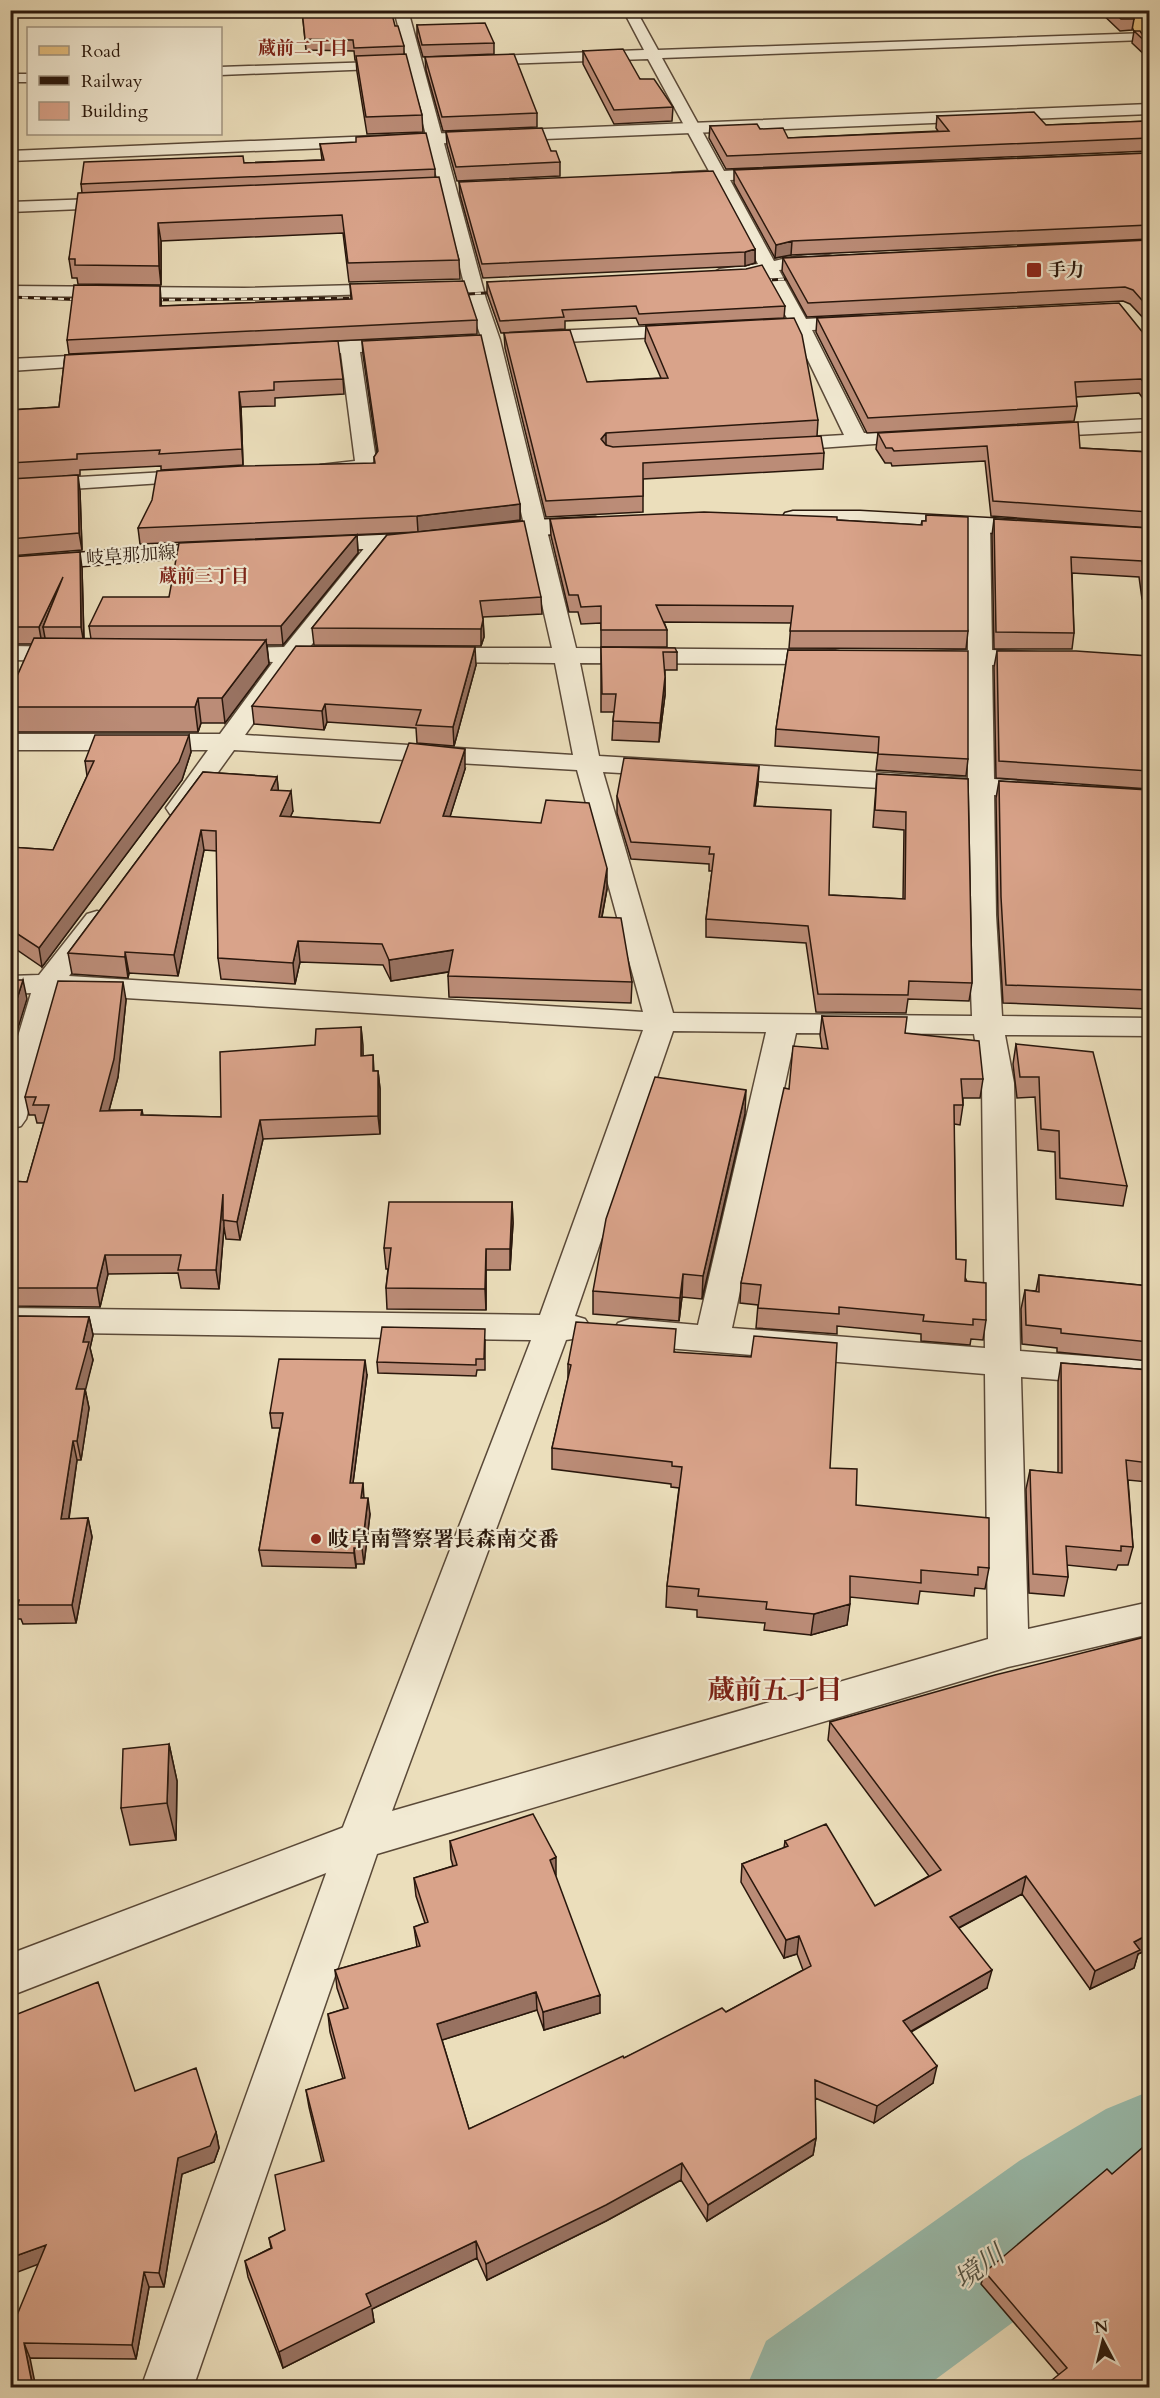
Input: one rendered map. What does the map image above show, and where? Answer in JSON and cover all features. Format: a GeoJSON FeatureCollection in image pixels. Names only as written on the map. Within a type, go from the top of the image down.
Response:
{"type":"FeatureCollection","features":[{"type":"Feature","properties":{"kind":"main road"},"geometry":{"type":"LineString","coordinates":[[1130,10],[1147,41]]}},
{"type":"Feature","properties":{"kind":"street"},"geometry":{"type":"LineString","coordinates":[[10,12],[45,10]]}},
{"type":"Feature","properties":{"kind":"street"},"geometry":{"type":"LineString","coordinates":[[167,2388],[360,1840],[554,1326],[661,1022],[587,761],[566,656],[491,340],[473,286],[435,139],[421,63],[401,10]]}},
{"type":"Feature","properties":{"kind":"street"},"geometry":{"type":"LineString","coordinates":[[629,10],[800,326],[857,440]]}},
{"type":"Feature","properties":{"kind":"street"},"geometry":{"type":"LineString","coordinates":[[450,62],[1147,41]]}},
{"type":"Feature","properties":{"kind":"street"},"geometry":{"type":"LineString","coordinates":[[222,71],[421,63]]}},
{"type":"Feature","properties":{"kind":"street"},"geometry":{"type":"LineString","coordinates":[[10,78],[27,78]]}},
{"type":"Feature","properties":{"kind":"street"},"geometry":{"type":"LineString","coordinates":[[10,156],[1149,110]]}},
{"type":"Feature","properties":{"kind":"street"},"geometry":{"type":"LineString","coordinates":[[660,179],[790,173]]}},
{"type":"Feature","properties":{"kind":"street"},"geometry":{"type":"LineString","coordinates":[[10,207],[141,202]]}},
{"type":"Feature","properties":{"kind":"street"},"geometry":{"type":"LineString","coordinates":[[698,275],[745,273],[791,261],[851,259]]}},
{"type":"Feature","properties":{"kind":"street"},"geometry":{"type":"LineString","coordinates":[[450,287],[497,285]]}},
{"type":"Feature","properties":{"kind":"street"},"geometry":{"type":"LineString","coordinates":[[10,291],[244,293],[415,288]]}},
{"type":"Feature","properties":{"kind":"street"},"geometry":{"type":"LineString","coordinates":[[729,329],[884,321]]}},
{"type":"Feature","properties":{"kind":"street"},"geometry":{"type":"LineString","coordinates":[[467,341],[705,330]]}},
{"type":"Feature","properties":{"kind":"street"},"geometry":{"type":"LineString","coordinates":[[279,351],[420,344]]}},
{"type":"Feature","properties":{"kind":"street"},"geometry":{"type":"LineString","coordinates":[[307,471],[366,467],[350,348]]}},
{"type":"Feature","properties":{"kind":"street"},"geometry":{"type":"LineString","coordinates":[[10,365],[127,359]]}},
{"type":"Feature","properties":{"kind":"street"},"geometry":{"type":"LineString","coordinates":[[1009,432],[1149,425]]}},
{"type":"Feature","properties":{"kind":"street"},"geometry":{"type":"LineString","coordinates":[[753,446],[939,436]]}},
{"type":"Feature","properties":{"kind":"street"},"geometry":{"type":"LineString","coordinates":[[10,487],[224,475]]}},
{"type":"Feature","properties":{"kind":"street"},"geometry":{"type":"LineString","coordinates":[[774,518],[860,518],[1061,530]]}},
{"type":"Feature","properties":{"kind":"street"},"geometry":{"type":"LineString","coordinates":[[463,536],[535,527],[616,523]]}},
{"type":"Feature","properties":{"kind":"street"},"geometry":{"type":"LineString","coordinates":[[979,524],[982,915],[988,1026],[998,1083],[1001,1362],[1008,1650]]}},
{"type":"Feature","properties":{"kind":"street"},"geometry":{"type":"LineString","coordinates":[[292,546],[441,538]]}},
{"type":"Feature","properties":{"kind":"street"},"geometry":{"type":"LineString","coordinates":[[166,826],[290,655],[382,542]]}},
{"type":"Feature","properties":{"kind":"street","name":"岐阜那加線"},"geometry":{"type":"LineString","coordinates":[[10,565],[244,548]]}},
{"type":"Feature","properties":{"kind":"street"},"geometry":{"type":"LineString","coordinates":[[10,653],[92,654]]}},
{"type":"Feature","properties":{"kind":"street"},"geometry":{"type":"LineString","coordinates":[[197,654],[359,655]]}},
{"type":"Feature","properties":{"kind":"street"},"geometry":{"type":"LineString","coordinates":[[405,655],[862,657]]}},
{"type":"Feature","properties":{"kind":"street"},"geometry":{"type":"LineString","coordinates":[[897,657],[1059,658]]}},
{"type":"Feature","properties":{"kind":"street"},"geometry":{"type":"LineString","coordinates":[[10,742],[227,742],[587,761],[1070,792]]}},
{"type":"Feature","properties":{"kind":"street"},"geometry":{"type":"LineString","coordinates":[[10,1119],[48,984],[111,900]]}},
{"type":"Feature","properties":{"kind":"street"},"geometry":{"type":"LineString","coordinates":[[10,985],[48,984],[661,1022],[1149,1027]]}},
{"type":"Feature","properties":{"kind":"street"},"geometry":{"type":"LineString","coordinates":[[712,1339],[783,1024]]}},
{"type":"Feature","properties":{"kind":"street"},"geometry":{"type":"LineString","coordinates":[[10,1320],[554,1326],[1149,1374]]}},
{"type":"Feature","properties":{"kind":"street"},"geometry":{"type":"LineString","coordinates":[[10,1975],[360,1840],[1008,1650],[1149,1618]]}},
{"type":"Feature","properties":{"kind":"building"},"geometry":{"type":"Polygon","coordinates":[[[302,10],[391,10],[404,46],[354,48],[353,40],[305,39],[302,10]]]}},
{"type":"Feature","properties":{"kind":"building"},"geometry":{"type":"Polygon","coordinates":[[[1112,10],[1130,10],[1134,19],[1121,19],[1112,10]]]}},
{"type":"Feature","properties":{"kind":"building"},"geometry":{"type":"Polygon","coordinates":[[[485,23],[494,43],[422,45],[417,25],[485,23]]]}},
{"type":"Feature","properties":{"kind":"building"},"geometry":{"type":"Polygon","coordinates":[[[1134,31],[1140,31],[1144,37],[1149,39],[1149,45],[1134,31]]]}},
{"type":"Feature","properties":{"kind":"building"},"geometry":{"type":"Polygon","coordinates":[[[623,49],[640,79],[654,79],[673,107],[614,110],[583,51],[623,49]]]}},
{"type":"Feature","properties":{"kind":"building"},"geometry":{"type":"Polygon","coordinates":[[[406,54],[422,115],[366,117],[356,56],[406,54]]]}},
{"type":"Feature","properties":{"kind":"building"},"geometry":{"type":"Polygon","coordinates":[[[514,54],[537,113],[442,117],[425,57],[514,54]]]}},
{"type":"Feature","properties":{"kind":"building"},"geometry":{"type":"Polygon","coordinates":[[[1034,112],[1046,125],[1149,121],[1149,138],[727,156],[710,126],[757,124],[760,129],[783,128],[788,138],[949,131],[937,116],[1034,112]]]}},
{"type":"Feature","properties":{"kind":"building"},"geometry":{"type":"Polygon","coordinates":[[[542,128],[551,151],[556,151],[560,162],[456,167],[446,132],[542,128]]]}},
{"type":"Feature","properties":{"kind":"building"},"geometry":{"type":"Polygon","coordinates":[[[426,133],[435,169],[81,184],[84,162],[243,156],[244,163],[324,160],[320,144],[356,142],[356,137],[426,133]]]}},
{"type":"Feature","properties":{"kind":"building"},"geometry":{"type":"Polygon","coordinates":[[[1149,153],[1149,225],[792,241],[776,245],[734,170],[1149,153]]]}},
{"type":"Feature","properties":{"kind":"building"},"geometry":{"type":"Polygon","coordinates":[[[713,171],[755,249],[745,252],[482,264],[459,182],[713,171]]]}},
{"type":"Feature","properties":{"kind":"building"},"geometry":{"type":"Polygon","coordinates":[[[439,177],[459,260],[348,263],[342,215],[158,223],[159,266],[75,265],[75,259],[69,259],[78,193],[439,177]]]}},
{"type":"Feature","properties":{"kind":"building"},"geometry":{"type":"Polygon","coordinates":[[[1149,240],[1149,311],[1133,290],[1125,287],[808,303],[783,258],[1149,240]]]}},
{"type":"Feature","properties":{"kind":"building"},"geometry":{"type":"Polygon","coordinates":[[[762,265],[785,306],[639,314],[636,306],[562,310],[564,317],[500,321],[487,282],[746,269],[762,265]]]}},
{"type":"Feature","properties":{"kind":"building"},"geometry":{"type":"Polygon","coordinates":[[[464,281],[477,320],[67,340],[74,285],[160,286],[160,306],[352,299],[350,284],[464,281]]]}},
{"type":"Feature","properties":{"kind":"building"},"geometry":{"type":"Polygon","coordinates":[[[1119,303],[1144,334],[1149,335],[1149,389],[1141,379],[1075,382],[1077,406],[868,418],[817,318],[1119,303]]]}},
{"type":"Feature","properties":{"kind":"building"},"geometry":{"type":"Polygon","coordinates":[[[794,318],[802,335],[818,420],[606,433],[601,439],[606,445],[613,447],[821,436],[824,453],[643,463],[643,496],[546,501],[504,333],[570,330],[587,382],[668,378],[646,326],[794,318]]]}},
{"type":"Feature","properties":{"kind":"building"},"geometry":{"type":"Polygon","coordinates":[[[481,335],[520,504],[417,516],[138,528],[152,500],[157,471],[242,466],[375,463],[374,457],[378,451],[362,341],[481,335]]]}},
{"type":"Feature","properties":{"kind":"building"},"geometry":{"type":"Polygon","coordinates":[[[338,341],[343,379],[274,382],[274,390],[239,392],[242,449],[159,454],[160,450],[77,454],[77,459],[10,463],[10,410],[59,407],[65,355],[338,341]]]}},
{"type":"Feature","properties":{"kind":"building"},"geometry":{"type":"Polygon","coordinates":[[[1078,422],[1080,448],[1149,452],[1149,512],[993,501],[987,446],[894,451],[892,448],[886,448],[878,433],[1078,422]]]}},
{"type":"Feature","properties":{"kind":"building"},"geometry":{"type":"Polygon","coordinates":[[[78,475],[79,533],[10,539],[10,479],[78,475]]]}},
{"type":"Feature","properties":{"kind":"building"},"geometry":{"type":"Polygon","coordinates":[[[704,512],[837,517],[837,520],[922,525],[922,521],[926,521],[926,515],[968,517],[968,631],[790,631],[793,606],[656,605],[667,630],[601,630],[601,606],[581,607],[578,595],[569,595],[550,519],[704,512]]]}},
{"type":"Feature","properties":{"kind":"building"},"geometry":{"type":"Polygon","coordinates":[[[994,519],[1149,528],[1149,583],[1145,583],[1142,561],[1071,557],[1074,633],[996,632],[994,519]]]}},
{"type":"Feature","properties":{"kind":"building"},"geometry":{"type":"Polygon","coordinates":[[[524,521],[541,597],[480,601],[483,620],[481,629],[312,628],[387,535],[524,521]]]}},
{"type":"Feature","properties":{"kind":"building"},"geometry":{"type":"Polygon","coordinates":[[[357,535],[281,626],[89,626],[103,597],[169,597],[179,543],[357,535]]]}},
{"type":"Feature","properties":{"kind":"building"},"geometry":{"type":"Polygon","coordinates":[[[80,552],[81,627],[43,627],[63,577],[39,627],[10,627],[10,557],[80,552]]]}},
{"type":"Feature","properties":{"kind":"building"},"geometry":{"type":"Polygon","coordinates":[[[34,638],[266,640],[222,698],[198,698],[195,707],[10,707],[10,692],[34,638]]]}},
{"type":"Feature","properties":{"kind":"building"},"geometry":{"type":"Polygon","coordinates":[[[296,646],[475,647],[453,727],[416,725],[421,710],[325,704],[322,711],[252,706],[296,646]]]}},
{"type":"Feature","properties":{"kind":"building"},"geometry":{"type":"Polygon","coordinates":[[[601,647],[675,648],[677,652],[663,652],[665,677],[660,723],[613,721],[616,694],[602,694],[601,647]]]}},
{"type":"Feature","properties":{"kind":"building"},"geometry":{"type":"Polygon","coordinates":[[[788,650],[968,651],[968,759],[878,754],[879,737],[776,729],[788,650]]]}},
{"type":"Feature","properties":{"kind":"building"},"geometry":{"type":"Polygon","coordinates":[[[997,651],[1076,651],[1149,656],[1149,771],[999,761],[997,651]]]}},
{"type":"Feature","properties":{"kind":"building"},"geometry":{"type":"Polygon","coordinates":[[[95,735],[189,735],[179,762],[39,948],[10,929],[10,847],[53,850],[94,761],[85,761],[95,735]]]}},
{"type":"Feature","properties":{"kind":"building"},"geometry":{"type":"Polygon","coordinates":[[[409,743],[465,749],[443,816],[541,823],[546,800],[589,803],[607,868],[599,917],[621,918],[632,982],[448,976],[453,950],[389,960],[382,944],[298,941],[293,963],[218,958],[216,831],[201,830],[174,955],[125,952],[125,957],[68,953],[203,772],[277,777],[271,790],[291,791],[280,816],[380,823],[409,743]]]}},
{"type":"Feature","properties":{"kind":"building"},"geometry":{"type":"Polygon","coordinates":[[[624,758],[759,766],[754,806],[831,810],[829,895],[905,899],[906,812],[875,810],[877,774],[968,779],[972,983],[909,981],[908,995],[818,994],[808,926],[706,919],[714,854],[709,854],[710,847],[631,842],[617,796],[624,758]]]}},
{"type":"Feature","properties":{"kind":"building"},"geometry":{"type":"Polygon","coordinates":[[[999,781],[1149,790],[1149,990],[1006,985],[1001,897],[999,781]]]}},
{"type":"Feature","properties":{"kind":"building"},"geometry":{"type":"Polygon","coordinates":[[[10,980],[23,980],[10,1021],[10,980]]]}},
{"type":"Feature","properties":{"kind":"building"},"geometry":{"type":"Polygon","coordinates":[[[58,981],[123,982],[114,1059],[100,1111],[142,1110],[141,1115],[221,1117],[220,1052],[315,1045],[316,1029],[361,1027],[361,1056],[373,1055],[373,1071],[378,1071],[378,1116],[260,1120],[237,1222],[223,1220],[223,1194],[216,1270],[178,1270],[181,1255],[105,1255],[97,1288],[10,1288],[10,1181],[27,1182],[49,1105],[33,1105],[36,1097],[25,1097],[58,981]]]}},
{"type":"Feature","properties":{"kind":"building"},"geometry":{"type":"Polygon","coordinates":[[[822,1016],[907,1017],[905,1033],[979,1041],[983,1079],[961,1079],[963,1105],[954,1105],[956,1259],[966,1260],[965,1281],[986,1283],[986,1320],[973,1319],[973,1325],[923,1321],[924,1315],[839,1307],[839,1314],[758,1308],[761,1285],[741,1283],[784,1088],[789,1089],[793,1046],[828,1049],[822,1016]]]}},
{"type":"Feature","properties":{"kind":"building"},"geometry":{"type":"Polygon","coordinates":[[[1016,1044],[1093,1052],[1127,1186],[1060,1178],[1059,1131],[1041,1129],[1039,1077],[1020,1077],[1016,1044]]]}},
{"type":"Feature","properties":{"kind":"building"},"geometry":{"type":"Polygon","coordinates":[[[655,1077],[746,1090],[703,1276],[683,1274],[680,1298],[593,1291],[606,1219],[655,1077]]]}},
{"type":"Feature","properties":{"kind":"building"},"geometry":{"type":"Polygon","coordinates":[[[389,1202],[512,1202],[510,1249],[486,1249],[485,1289],[386,1288],[391,1248],[384,1248],[389,1202]]]}},
{"type":"Feature","properties":{"kind":"building"},"geometry":{"type":"Polygon","coordinates":[[[1039,1275],[1149,1286],[1149,1342],[1061,1333],[1061,1329],[1026,1325],[1025,1290],[1039,1292],[1039,1275]]]}},
{"type":"Feature","properties":{"kind":"building"},"geometry":{"type":"Polygon","coordinates":[[[10,1316],[89,1317],[83,1342],[89,1342],[76,1389],[85,1389],[77,1441],[73,1441],[61,1519],[88,1518],[72,1605],[18,1605],[19,1600],[10,1601],[10,1316]]]}},
{"type":"Feature","properties":{"kind":"building"},"geometry":{"type":"Polygon","coordinates":[[[576,1322],[676,1329],[674,1352],[751,1357],[754,1336],[837,1343],[830,1468],[857,1469],[856,1505],[989,1518],[989,1568],[978,1567],[978,1575],[921,1570],[921,1583],[850,1576],[850,1604],[814,1614],[766,1609],[767,1602],[698,1596],[699,1589],[667,1586],[682,1467],[672,1466],[672,1462],[552,1448],[571,1365],[568,1364],[576,1322]]]}},
{"type":"Feature","properties":{"kind":"building"},"geometry":{"type":"Polygon","coordinates":[[[382,1327],[485,1329],[484,1359],[476,1359],[476,1365],[377,1362],[382,1327]]]}},
{"type":"Feature","properties":{"kind":"building"},"geometry":{"type":"Polygon","coordinates":[[[279,1359],[365,1360],[350,1483],[363,1483],[361,1498],[368,1498],[362,1548],[354,1548],[354,1553],[259,1550],[283,1413],[270,1413],[279,1359]]]}},
{"type":"Feature","properties":{"kind":"building"},"geometry":{"type":"Polygon","coordinates":[[[1061,1363],[1149,1370],[1149,1463],[1126,1460],[1133,1547],[1121,1546],[1121,1551],[1066,1546],[1068,1577],[1033,1574],[1030,1470],[1062,1473],[1061,1363]]]}},
{"type":"Feature","properties":{"kind":"building"},"geometry":{"type":"Polygon","coordinates":[[[1149,1636],[1149,1934],[1134,1942],[1140,1950],[1095,1971],[1026,1876],[950,1917],[992,1970],[903,2021],[937,2066],[877,2106],[815,2080],[816,2138],[708,2205],[682,2163],[606,2205],[486,2264],[476,2241],[366,2294],[371,2306],[279,2352],[245,2261],[272,2248],[269,2238],[285,2230],[275,2175],[324,2161],[306,2090],[345,2078],[328,2014],[348,2008],[335,1970],[420,1946],[414,1927],[428,1922],[414,1878],[457,1865],[450,1841],[533,1814],[556,1857],[550,1860],[600,1995],[543,2012],[536,1992],[437,2024],[469,2129],[623,2056],[624,2058],[722,2008],[726,2012],[811,1966],[799,1936],[786,1940],[742,1864],[788,1846],[785,1841],[826,1824],[875,1906],[941,1870],[830,1722],[995,1675],[1149,1636]]]}},
{"type":"Feature","properties":{"kind":"building"},"geometry":{"type":"Polygon","coordinates":[[[169,1744],[167,1803],[121,1808],[123,1749],[169,1744]]]}},
{"type":"Feature","properties":{"kind":"building"},"geometry":{"type":"Polygon","coordinates":[[[98,1982],[135,2091],[196,2068],[216,2132],[210,2146],[178,2158],[159,2273],[144,2272],[132,2345],[24,2343],[33,2388],[10,2388],[10,2332],[46,2245],[10,2258],[10,2017],[98,1982]]]}},
{"type":"Feature","properties":{"kind":"building"},"geometry":{"type":"Polygon","coordinates":[[[1149,2142],[1149,2388],[1042,2388],[1067,2368],[985,2272],[1107,2169],[1112,2174],[1149,2142]]]}},
{"type":"Feature","properties":{"kind":"waterway","name":"境川"},"geometry":{"type":"LineString","coordinates":[[813,2388],[1064,2206],[1150,2152]]}},
{"type":"Feature","properties":{"kind":"railway"},"geometry":{"type":"LineString","coordinates":[[754,281],[802,278]]}},
{"type":"Feature","properties":{"kind":"railway"},"geometry":{"type":"LineString","coordinates":[[451,295],[502,292]]}},
{"type":"Feature","properties":{"kind":"railway"},"geometry":{"type":"LineString","coordinates":[[10,297],[88,300]]}},
{"type":"Feature","properties":{"kind":"railway"},"geometry":{"type":"LineString","coordinates":[[145,300],[367,298]]}},
{"type":"Feature","properties":{"kind":"place","name":"手力"},"geometry":{"type":"Point","coordinates":[1034,270]}},
{"type":"Feature","properties":{"kind":"place","name":"岐阜南警察署長森南交番"},"geometry":{"type":"Point","coordinates":[316,1539]}},
{"type":"Feature","properties":{"kind":"district","name":"蔵前二丁目"},"geometry":{"type":"Point","coordinates":[303,48]}},
{"type":"Feature","properties":{"kind":"district","name":"蔵前三丁目"},"geometry":{"type":"Point","coordinates":[204,576]}},
{"type":"Feature","properties":{"kind":"district","name":"蔵前五丁目"},"geometry":{"type":"Point","coordinates":[775,1690]}}]}
